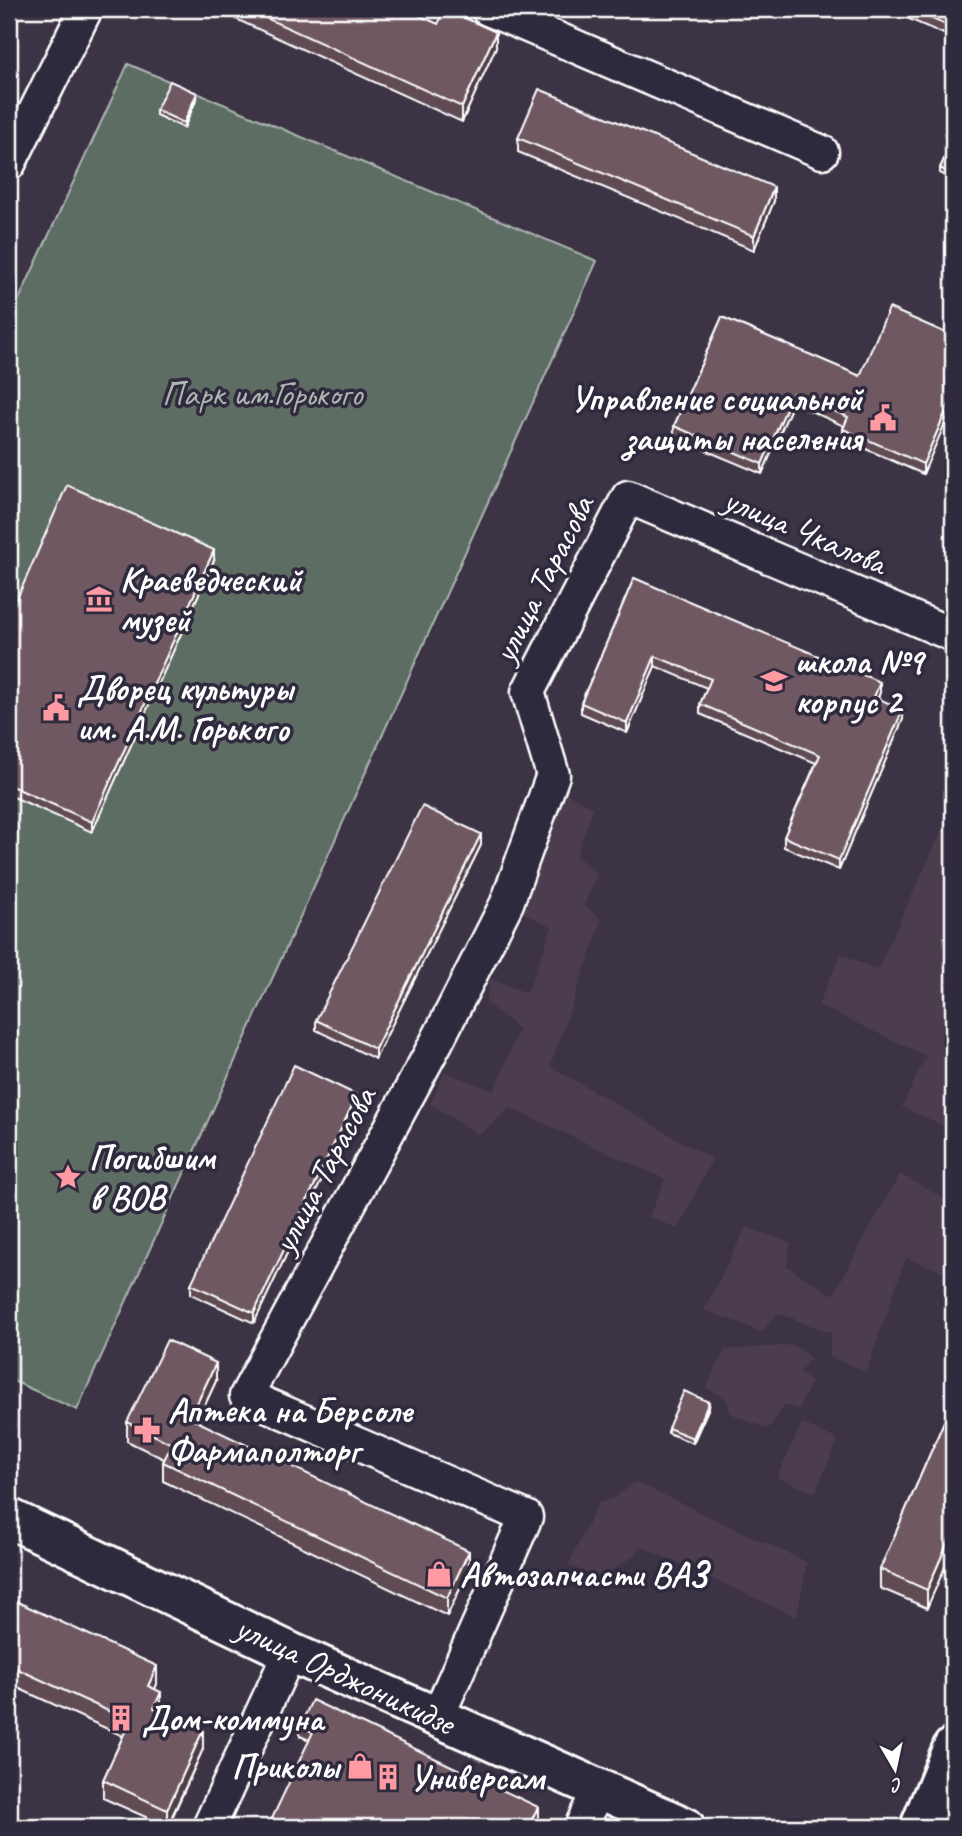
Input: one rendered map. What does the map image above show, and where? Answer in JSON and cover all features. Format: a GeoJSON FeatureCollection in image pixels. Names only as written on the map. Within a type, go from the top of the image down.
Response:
{"type":"FeatureCollection","features":[{"type":"Feature","properties":{"kind":"street"},"geometry":{"type":"LineString","coordinates":[[9,164],[86,9]]}},
{"type":"Feature","properties":{"kind":"street"},"geometry":{"type":"LineString","coordinates":[[488,9],[822,152]]}},
{"type":"Feature","properties":{"kind":"street","name":"улица Чкалова"},"geometry":{"type":"LineString","coordinates":[[628,498],[953,635]]}},
{"type":"Feature","properties":{"kind":"street","name":"улица Тарасова"},"geometry":{"type":"LineString","coordinates":[[437,1718],[526,1517],[246,1396],[438,1041],[507,903],[553,775],[528,692],[628,498]]}},
{"type":"Feature","properties":{"kind":"street","name":"улица Орджоникидзе"},"geometry":{"type":"LineString","coordinates":[[9,1518],[290,1651],[685,1827]]}},
{"type":"Feature","properties":{"kind":"street"},"geometry":{"type":"LineString","coordinates":[[209,1827],[290,1651]]}},
{"type":"Feature","properties":{"kind":"street"},"geometry":{"type":"LineString","coordinates":[[919,1827],[953,1747]]}},
{"type":"Feature","properties":{"kind":"street"},"geometry":{"type":"LineString","coordinates":[[581,1827],[599,1788]]}},
{"type":"Feature","properties":{"kind":"shaded area"},"geometry":{"type":"Polygon","coordinates":[[[559,789],[593,808],[576,856],[597,874],[584,905],[602,921],[550,1066],[712,1159],[678,1229],[649,1217],[665,1179],[510,1108],[479,1135],[430,1104],[445,1072],[494,1091],[519,1029],[486,1003],[490,979],[527,993],[552,927],[506,904],[559,789]]]}},
{"type":"Feature","properties":{"kind":"shaded area"},"geometry":{"type":"Polygon","coordinates":[[[953,807],[953,1130],[902,1107],[926,1056],[818,1005],[841,954],[877,970],[953,807]]]}},
{"type":"Feature","properties":{"kind":"shaded area"},"geometry":{"type":"Polygon","coordinates":[[[900,1174],[953,1203],[953,1275],[906,1258],[866,1372],[829,1356],[831,1333],[778,1313],[762,1332],[704,1310],[746,1227],[791,1243],[787,1266],[833,1295],[900,1174]]]}},
{"type":"Feature","properties":{"kind":"shaded area"},"geometry":{"type":"Polygon","coordinates":[[[794,1345],[811,1358],[800,1371],[811,1382],[799,1409],[785,1405],[768,1429],[730,1413],[727,1399],[706,1388],[725,1350],[794,1345]]]}},
{"type":"Feature","properties":{"kind":"shaded area"},"geometry":{"type":"Polygon","coordinates":[[[802,1423],[838,1440],[815,1493],[777,1477],[802,1423]]]}},
{"type":"Feature","properties":{"kind":"shaded area"},"geometry":{"type":"Polygon","coordinates":[[[635,1482],[807,1562],[797,1617],[640,1546],[632,1557],[600,1578],[568,1565],[598,1503],[615,1498],[635,1482]]]}},
{"type":"Feature","properties":{"kind":"green space","name":"Парк им.Горького"},"geometry":{"type":"Polygon","coordinates":[[[128,64],[597,261],[77,1410],[9,1379],[9,321],[128,64]]]}},
{"type":"Feature","properties":{"kind":"building"},"geometry":{"type":"Polygon","coordinates":[[[246,9],[405,9],[438,24],[445,9],[496,32],[462,107],[246,9]]]}},
{"type":"Feature","properties":{"kind":"building"},"geometry":{"type":"Polygon","coordinates":[[[909,9],[953,9],[953,28],[909,9]]]}},
{"type":"Feature","properties":{"kind":"building"},"geometry":{"type":"Polygon","coordinates":[[[170,81],[197,93],[184,123],[156,110],[170,81]]]}},
{"type":"Feature","properties":{"kind":"building"},"geometry":{"type":"Polygon","coordinates":[[[539,89],[774,187],[754,236],[518,138],[539,89]]]}},
{"type":"Feature","properties":{"kind":"building"},"geometry":{"type":"Polygon","coordinates":[[[953,140],[953,175],[940,168],[953,140]]]}},
{"type":"Feature","properties":{"kind":"building"},"geometry":{"type":"Polygon","coordinates":[[[889,308],[953,336],[953,395],[923,464],[843,429],[848,417],[793,393],[762,464],[674,426],[722,317],[860,376],[889,308]]]}},
{"type":"Feature","properties":{"kind":"building","name":"Дворец культуры им. А.М. Горького"},"geometry":{"type":"Polygon","coordinates":[[[67,485],[214,550],[92,822],[9,785],[9,617],[67,485]]]}},
{"type":"Feature","properties":{"kind":"building"},"geometry":{"type":"Polygon","coordinates":[[[634,578],[880,682],[874,697],[903,709],[839,860],[784,837],[820,755],[700,704],[711,679],[655,656],[627,723],[581,703],[634,578]]]}},
{"type":"Feature","properties":{"kind":"building"},"geometry":{"type":"Polygon","coordinates":[[[422,806],[481,834],[375,1049],[316,1020],[422,806]]]}},
{"type":"Feature","properties":{"kind":"building"},"geometry":{"type":"Polygon","coordinates":[[[294,1065],[357,1095],[254,1313],[191,1284],[294,1065]]]}},
{"type":"Feature","properties":{"kind":"building"},"geometry":{"type":"Polygon","coordinates":[[[167,1340],[216,1363],[190,1418],[469,1551],[447,1598],[163,1462],[172,1444],[127,1422],[167,1340]]]}},
{"type":"Feature","properties":{"kind":"building"},"geometry":{"type":"Polygon","coordinates":[[[684,1391],[709,1402],[693,1438],[668,1428],[684,1391]]]}},
{"type":"Feature","properties":{"kind":"building"},"geometry":{"type":"Polygon","coordinates":[[[953,1401],[953,1530],[927,1590],[880,1569],[953,1401]]]}},
{"type":"Feature","properties":{"kind":"building","name":"Дом-коммуна"},"geometry":{"type":"Polygon","coordinates":[[[9,1598],[157,1666],[148,1686],[161,1692],[154,1708],[203,1730],[167,1810],[103,1780],[130,1721],[9,1665],[9,1598]]]}},
{"type":"Feature","properties":{"kind":"building","name":"Универсам"},"geometry":{"type":"Polygon","coordinates":[[[312,1700],[538,1807],[528,1827],[268,1827],[313,1732],[300,1726],[312,1700]]]}},
{"type":"Feature","properties":{"kind":"place","name":"Управление социальной защиты населения"},"geometry":{"type":"Point","coordinates":[883,418]}},
{"type":"Feature","properties":{"kind":"place","name":"Краеведческий музей"},"geometry":{"type":"Point","coordinates":[99,599]}},
{"type":"Feature","properties":{"kind":"place","name":"школа №9 корпус 2"},"geometry":{"type":"Point","coordinates":[774,681]}},
{"type":"Feature","properties":{"kind":"place","name":"Дворец культуры им. А.М. Горького"},"geometry":{"type":"Point","coordinates":[56,708]}},
{"type":"Feature","properties":{"kind":"place","name":"Погибшим в ВОВ"},"geometry":{"type":"Point","coordinates":[68,1177]}},
{"type":"Feature","properties":{"kind":"place","name":"Аптека на Берсоле Фармаполторг"},"geometry":{"type":"Point","coordinates":[147,1430]}},
{"type":"Feature","properties":{"kind":"place","name":"Автозапчасти ВАЗ"},"geometry":{"type":"Point","coordinates":[439,1574]}},
{"type":"Feature","properties":{"kind":"place","name":"Дом-коммуна"},"geometry":{"type":"Point","coordinates":[121,1718]}},
{"type":"Feature","properties":{"kind":"place","name":"Приколы"},"geometry":{"type":"Point","coordinates":[360,1766]}},
{"type":"Feature","properties":{"kind":"place","name":"Универсам"},"geometry":{"type":"Point","coordinates":[388,1777]}}]}
